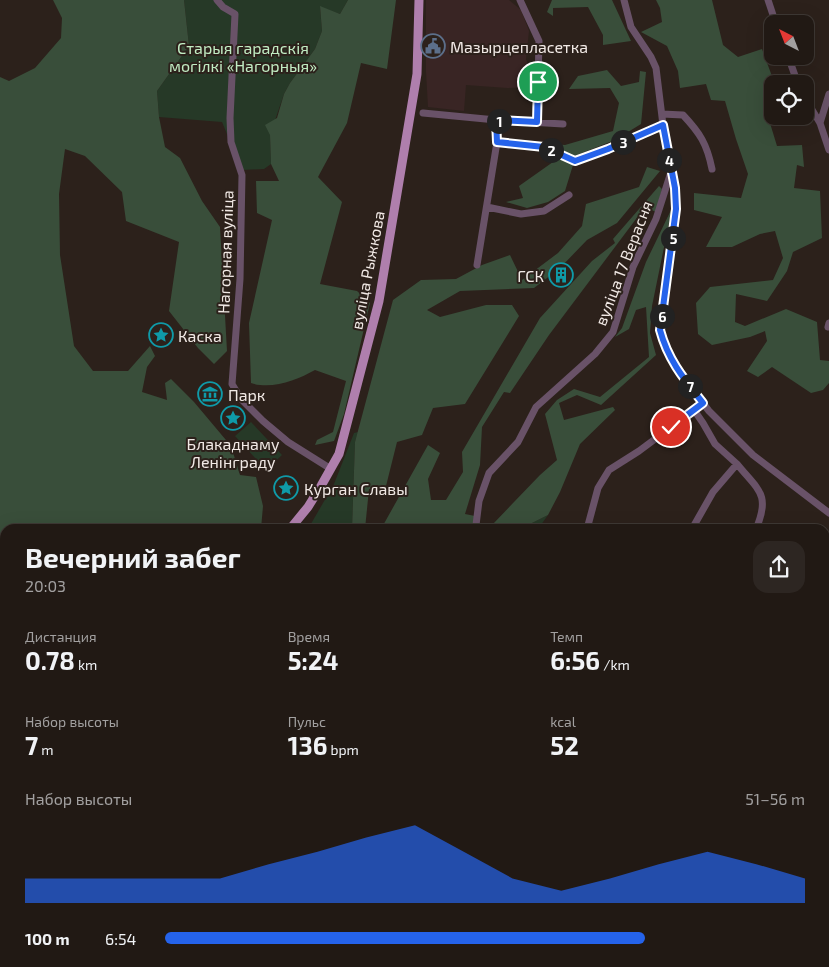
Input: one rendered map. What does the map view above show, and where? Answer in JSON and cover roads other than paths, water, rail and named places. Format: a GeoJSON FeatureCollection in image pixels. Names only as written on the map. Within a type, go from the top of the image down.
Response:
{"type":"FeatureCollection","features":[{"type":"Feature","properties":{"kind":"main road","name":"вуліца Рыжкова"},"geometry":{"type":"LineString","coordinates":[[294,524],[308,507],[331,469],[344,440],[378,301],[417,74],[419,0]]}},
{"type":"Feature","properties":{"kind":"street","name":"Нагорная вуліца"},"geometry":{"type":"LineString","coordinates":[[217,0],[222,7],[235,14],[230,134],[242,175],[240,279],[232,384],[241,399],[263,421],[288,442],[331,469]]}},
{"type":"Feature","properties":{"kind":"street"},"geometry":{"type":"LineString","coordinates":[[520,0],[539,41],[537,122]]}},
{"type":"Feature","properties":{"kind":"street","name":"вуліца 17 Верасня"},"geometry":{"type":"LineString","coordinates":[[624,0],[631,27],[651,56],[656,68],[663,125],[675,188],[676,209],[660,330],[665,348],[678,371],[714,417],[753,454],[829,513]]}},
{"type":"Feature","properties":{"kind":"street"},"geometry":{"type":"LineString","coordinates":[[768,0],[773,15]]}},
{"type":"Feature","properties":{"kind":"street"},"geometry":{"type":"LineString","coordinates":[[820,123],[829,94]]}},
{"type":"Feature","properties":{"kind":"street"},"geometry":{"type":"LineString","coordinates":[[814,113],[820,123],[829,150]]}},
{"type":"Feature","properties":{"kind":"street"},"geometry":{"type":"LineString","coordinates":[[423,114],[563,124]]}},
{"type":"Feature","properties":{"kind":"street"},"geometry":{"type":"LineString","coordinates":[[662,114],[683,115],[699,132],[709,152],[712,169]]}},
{"type":"Feature","properties":{"kind":"street"},"geometry":{"type":"LineString","coordinates":[[477,265],[497,142],[496,120]]}},
{"type":"Feature","properties":{"kind":"street"},"geometry":{"type":"LineString","coordinates":[[497,142],[544,147],[575,161],[663,125]]}},
{"type":"Feature","properties":{"kind":"street","name":"вуліца 17 Верасня"},"geometry":{"type":"LineString","coordinates":[[476,524],[479,501],[489,473],[518,442],[536,407],[595,354],[613,332],[633,267],[656,219],[671,172]]}},
{"type":"Feature","properties":{"kind":"street"},"geometry":{"type":"LineString","coordinates":[[487,207],[521,214],[544,211],[570,195]]}},
{"type":"Feature","properties":{"kind":"street"},"geometry":{"type":"LineString","coordinates":[[588,524],[598,488],[609,470],[639,451],[703,403]]}},
{"type":"Feature","properties":{"kind":"street"},"geometry":{"type":"LineString","coordinates":[[694,410],[715,444],[737,464],[762,494],[764,503],[758,524]]}},
{"type":"Feature","properties":{"kind":"street"},"geometry":{"type":"LineString","coordinates":[[695,524],[713,492],[737,464]]}},
{"type":"Feature","properties":{"kind":"place","name":"Мазырцепласетка"},"geometry":{"type":"Point","coordinates":[433,46]}},
{"type":"Feature","properties":{"kind":"place","name":"ГСК"},"geometry":{"type":"Point","coordinates":[561,275]}},
{"type":"Feature","properties":{"kind":"place","name":"Каска"},"geometry":{"type":"Point","coordinates":[161,335]}},
{"type":"Feature","properties":{"kind":"place","name":"Парк"},"geometry":{"type":"Point","coordinates":[210,394]}},
{"type":"Feature","properties":{"kind":"place","name":"Блакаднаму Ленінграду"},"geometry":{"type":"Point","coordinates":[233,418]}},
{"type":"Feature","properties":{"kind":"place","name":"Курган Славы"},"geometry":{"type":"Point","coordinates":[286,488]}},
{"type":"Feature","properties":{"kind":"park label","name":"Старыя гарадскія могілкі «Нагорныя»"},"geometry":{"type":"Point","coordinates":[243,56]}}]}
